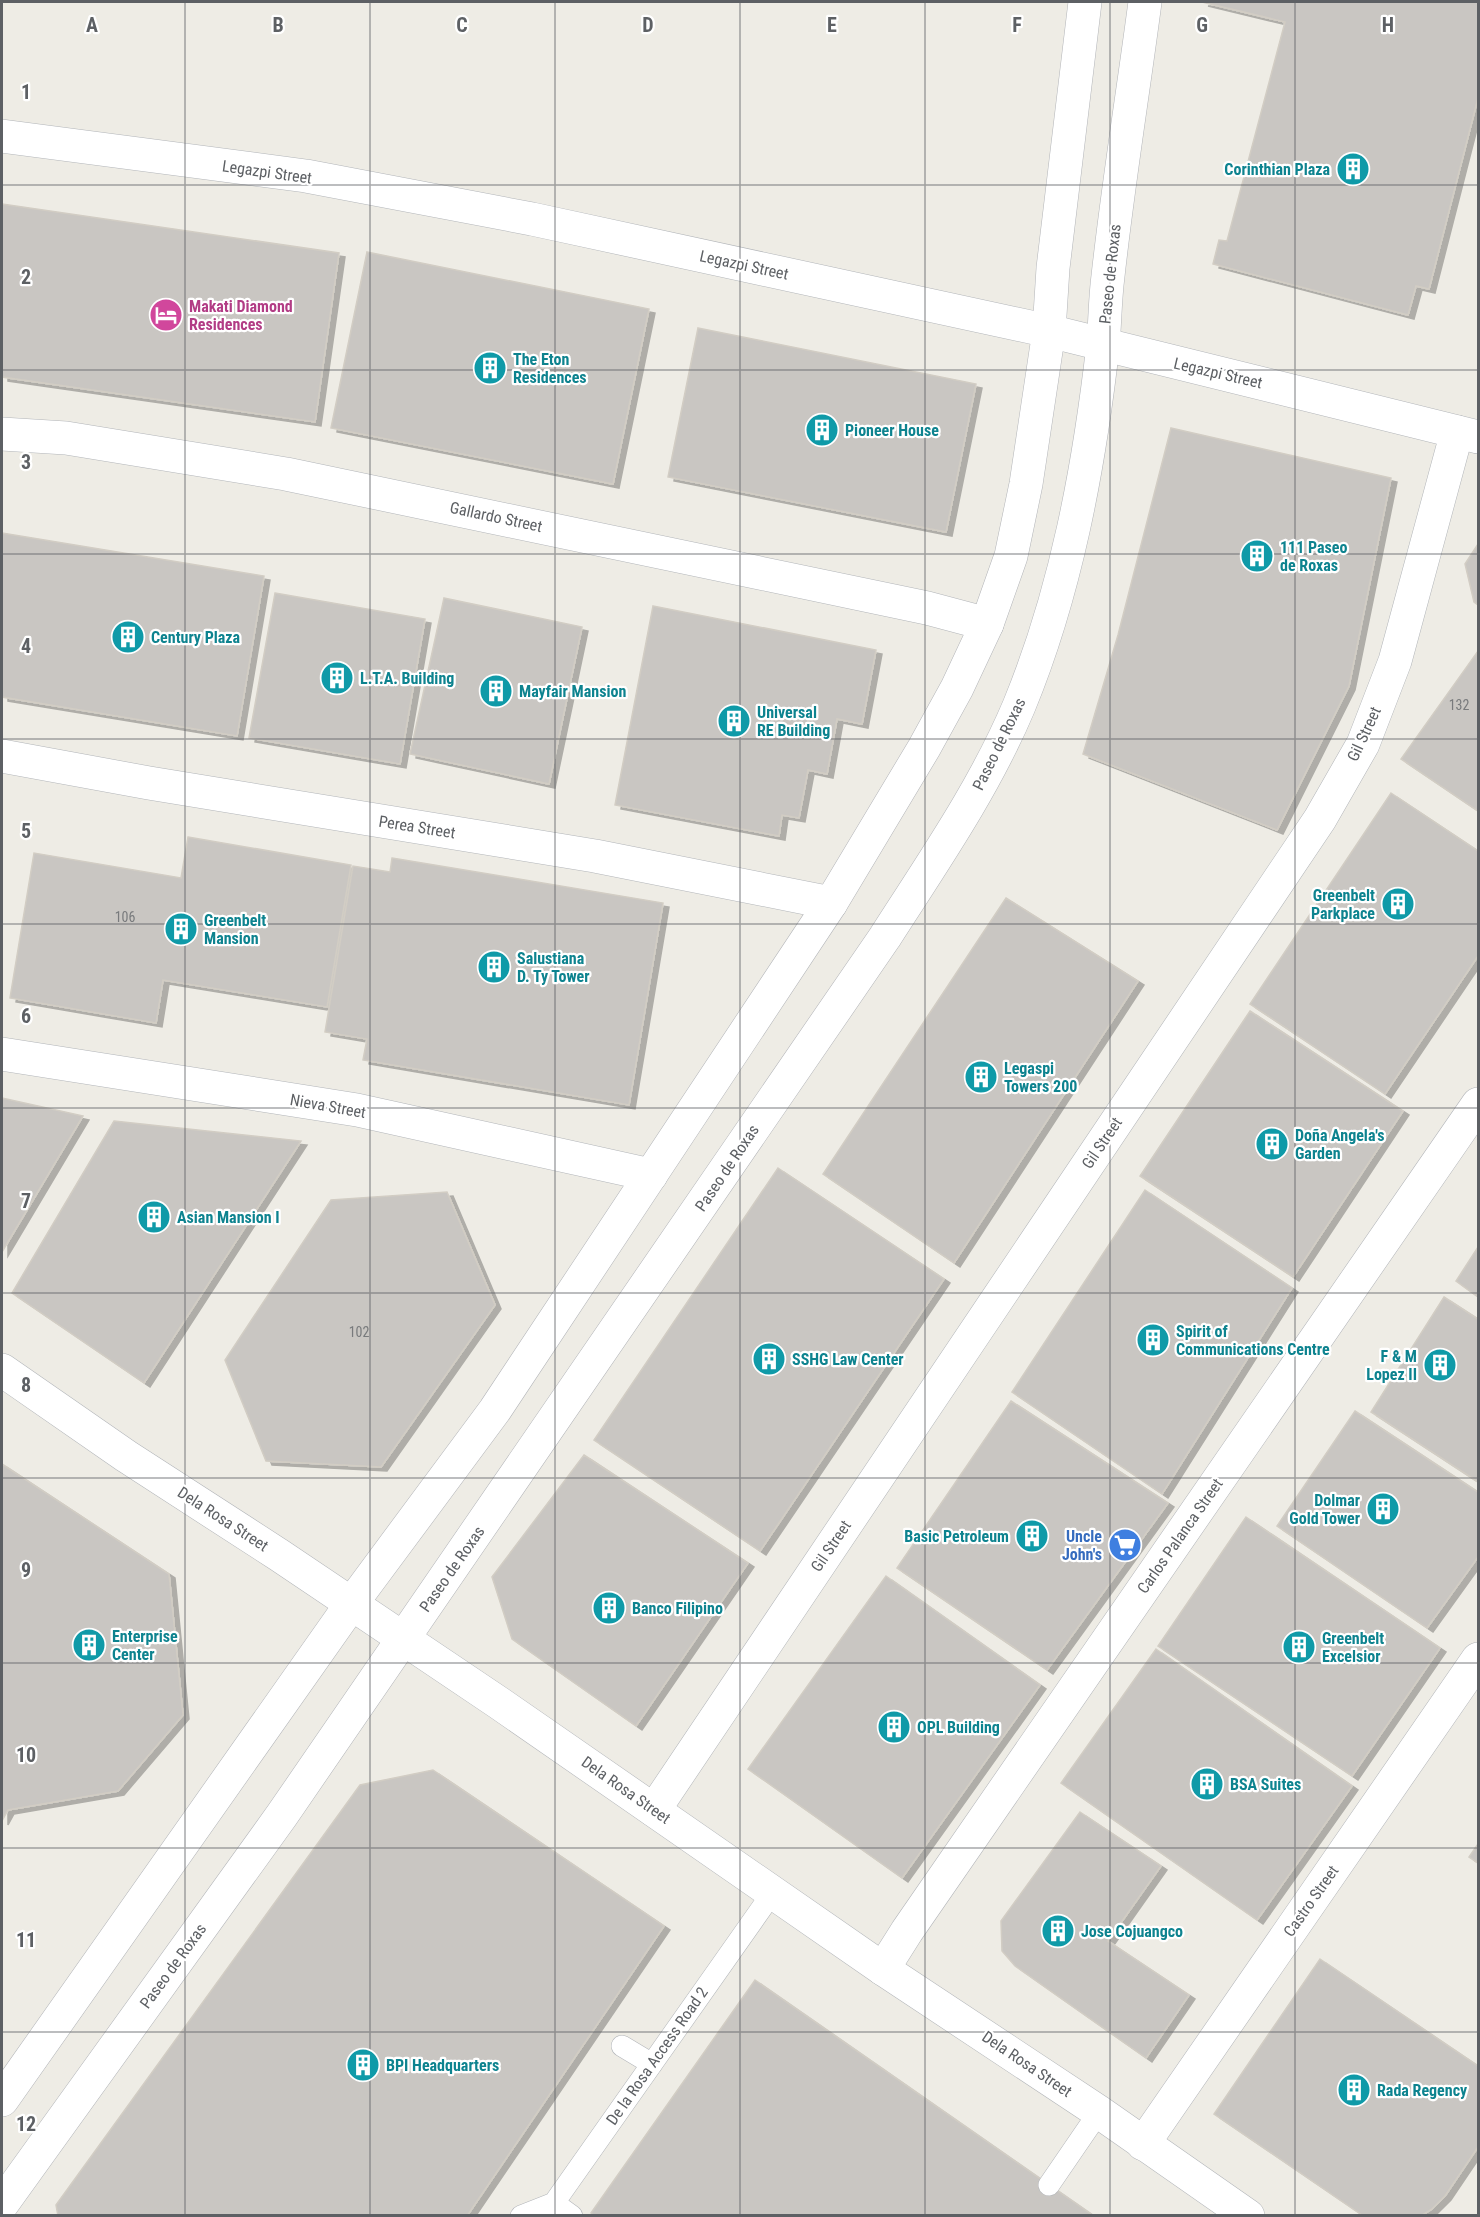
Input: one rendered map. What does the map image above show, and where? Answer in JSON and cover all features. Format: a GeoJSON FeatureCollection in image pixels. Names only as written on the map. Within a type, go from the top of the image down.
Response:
{"type":"FeatureCollection","features":[{"type":"Feature","properties":{"kind":"street"},"geometry":{"type":"LineString","coordinates":[[2,2100],[352,1603],[495,1410],[831,903],[924,748],[957,688],[987,624],[1011,556],[1037,418],[1049,331],[1053,268],[1085,2]]}},
{"type":"Feature","properties":{"kind":"street","name":"Paseo de Roxas"},"geometry":{"type":"LineString","coordinates":[[2,2204],[282,1815],[885,937],[939,854],[992,765],[1019,705],[1062,576],[1078,510],[1103,345],[1108,277],[1145,2]]}},
{"type":"Feature","properties":{"kind":"street","name":"Legazpi Street"},"geometry":{"type":"LineString","coordinates":[[2,136],[306,176],[532,219],[1049,331],[1468,435]]}},
{"type":"Feature","properties":{"kind":"street","name":"Gallardo Street"},"geometry":{"type":"LineString","coordinates":[[2,434],[66,438],[286,474],[927,608],[987,624]]}},
{"type":"Feature","properties":{"kind":"street","name":"Gil Street"},"geometry":{"type":"LineString","coordinates":[[654,1810],[1320,819],[1363,744],[1395,661],[1468,435]]}},
{"type":"Feature","properties":{"kind":"street","name":"Perea Street"},"geometry":{"type":"LineString","coordinates":[[2,756],[149,783],[595,856],[831,903]]}},
{"type":"Feature","properties":{"kind":"street","name":"Nieva Street"},"geometry":{"type":"LineString","coordinates":[[2,1054],[357,1110],[651,1175]]}},
{"type":"Feature","properties":{"kind":"street","name":"Carlos Palanca Street"},"geometry":{"type":"LineString","coordinates":[[883,1969],[1479,1104]]}},
{"type":"Feature","properties":{"kind":"street","name":"Dela Rosa Street"},"geometry":{"type":"LineString","coordinates":[[2,1370],[126,1456],[352,1603],[883,1969],[1099,2112],[1248,2216]]}},
{"type":"Feature","properties":{"kind":"street","name":"Castro Street"},"geometry":{"type":"LineString","coordinates":[[1143,2144],[1479,1659]]}},
{"type":"Feature","properties":{"kind":"lane","name":"De la Rosa Access Road 2"},"geometry":{"type":"LineString","coordinates":[[554,2203],[773,1892]]}},
{"type":"Feature","properties":{"kind":"lane"},"geometry":{"type":"LineString","coordinates":[[622,2046],[652,2064]]}},
{"type":"Feature","properties":{"kind":"lane"},"geometry":{"type":"LineString","coordinates":[[1049,2185],[1099,2112]]}},
{"type":"Feature","properties":{"kind":"lane"},"geometry":{"type":"LineString","coordinates":[[521,2216],[554,2203],[572,2216]]}},
{"type":"Feature","properties":{"kind":"building","name":"Corinthian Plaza"},"geometry":{"type":"Polygon","coordinates":[[[1202,2],[1478,2],[1478,98],[1429,289],[1416,286],[1408,315],[1213,264],[1219,240],[1227,241],[1285,22],[1202,2]]]}},
{"type":"Feature","properties":{"kind":"building","name":"Makati Diamond Residences"},"geometry":{"type":"Polygon","coordinates":[[[2,204],[339,253],[315,422],[2,377],[2,204]]]}},
{"type":"Feature","properties":{"kind":"building","name":"The Eton Residences"},"geometry":{"type":"Polygon","coordinates":[[[367,252],[649,309],[613,484],[331,428],[367,252]]]}},
{"type":"Feature","properties":{"kind":"building","name":"Pioneer House"},"geometry":{"type":"Polygon","coordinates":[[[698,328],[976,384],[946,532],[668,477],[698,328]]]}},
{"type":"Feature","properties":{"kind":"building","name":"111 Paseo de Roxas"},"geometry":{"type":"Polygon","coordinates":[[[1171,428],[1391,478],[1349,686],[1277,830],[1083,754],[1118,635],[1171,428]]]}},
{"type":"Feature","properties":{"kind":"building","name":"Century Plaza"},"geometry":{"type":"Polygon","coordinates":[[[2,533],[264,576],[237,736],[2,697],[2,533]]]}},
{"type":"Feature","properties":{"kind":"building"},"geometry":{"type":"Polygon","coordinates":[[[1478,544],[1478,605],[1474,602],[1465,564],[1478,544]]]}},
{"type":"Feature","properties":{"kind":"building","name":"L.T.A. Building"},"geometry":{"type":"Polygon","coordinates":[[[275,593],[425,619],[400,764],[249,738],[275,593]]]}},
{"type":"Feature","properties":{"kind":"building","name":"Mayfair Mansion"},"geometry":{"type":"Polygon","coordinates":[[[444,598],[582,627],[549,784],[410,754],[444,598]]]}},
{"type":"Feature","properties":{"kind":"building","name":"Universal RE Building"},"geometry":{"type":"Polygon","coordinates":[[[653,606],[876,650],[862,724],[837,719],[827,774],[808,770],[799,818],[782,815],[779,836],[615,805],[653,606]]]}},
{"type":"Feature","properties":{"kind":"building"},"geometry":{"type":"Polygon","coordinates":[[[1478,651],[1478,811],[1401,759],[1478,651]]]}},
{"type":"Feature","properties":{"kind":"building","name":"Greenbelt Parkplace"},"geometry":{"type":"Polygon","coordinates":[[[1391,793],[1478,851],[1478,956],[1385,1094],[1250,1004],[1391,793]]]}},
{"type":"Feature","properties":{"kind":"building","name":"Greenbelt Mansion"},"geometry":{"type":"Polygon","coordinates":[[[188,837],[351,865],[327,1007],[163,980],[156,1023],[10,998],[34,853],[181,878],[188,837]]]}},
{"type":"Feature","properties":{"kind":"building","name":"Salustiana D. Ty Tower"},"geometry":{"type":"Polygon","coordinates":[[[392,858],[663,903],[629,1105],[363,1060],[367,1039],[325,1032],[353,866],[390,872],[392,858]]]}},
{"type":"Feature","properties":{"kind":"building","name":"Legaspi Towers 200"},"geometry":{"type":"Polygon","coordinates":[[[1006,898],[1138,981],[954,1263],[823,1174],[1006,898]]]}},
{"type":"Feature","properties":{"kind":"building","name":"Doña Angela's Garden"},"geometry":{"type":"Polygon","coordinates":[[[1250,1011],[1403,1111],[1293,1277],[1140,1176],[1250,1011]]]}},
{"type":"Feature","properties":{"kind":"building"},"geometry":{"type":"Polygon","coordinates":[[[2,1098],[83,1116],[2,1252],[2,1098]]]}},
{"type":"Feature","properties":{"kind":"building","name":"Asian Mansion I"},"geometry":{"type":"Polygon","coordinates":[[[114,1121],[301,1141],[144,1383],[12,1293],[114,1121]]]}},
{"type":"Feature","properties":{"kind":"building","name":"SSHG Law Center"},"geometry":{"type":"Polygon","coordinates":[[[778,1168],[944,1279],[760,1551],[594,1440],[778,1168]]]}},
{"type":"Feature","properties":{"kind":"building","name":"Spirit of Communications Centre"},"geometry":{"type":"Polygon","coordinates":[[[1145,1190],[1292,1288],[1162,1494],[1012,1392],[1145,1190]]]}},
{"type":"Feature","properties":{"kind":"building"},"geometry":{"type":"Polygon","coordinates":[[[447,1192],[495,1305],[381,1467],[266,1461],[225,1360],[331,1200],[447,1192]]]}},
{"type":"Feature","properties":{"kind":"building"},"geometry":{"type":"Polygon","coordinates":[[[1478,1247],[1478,1297],[1456,1281],[1478,1247]]]}},
{"type":"Feature","properties":{"kind":"building","name":"F & M Lopez II"},"geometry":{"type":"Polygon","coordinates":[[[1444,1297],[1478,1319],[1478,1482],[1371,1412],[1444,1297]]]}},
{"type":"Feature","properties":{"kind":"building","name":"Basic Petroleum"},"geometry":{"type":"Polygon","coordinates":[[[1011,1401],[1168,1503],[1047,1670],[897,1568],[1011,1401]]]}},
{"type":"Feature","properties":{"kind":"building","name":"Dolmar Gold Tower"},"geometry":{"type":"Polygon","coordinates":[[[1355,1411],[1478,1492],[1478,1557],[1427,1628],[1277,1526],[1355,1411]]]}},
{"type":"Feature","properties":{"kind":"building","name":"Banco Filipino"},"geometry":{"type":"Polygon","coordinates":[[[584,1455],[748,1563],[636,1726],[512,1639],[492,1577],[584,1455]]]}},
{"type":"Feature","properties":{"kind":"building","name":"Enterprise Center"},"geometry":{"type":"Polygon","coordinates":[[[2,1464],[169,1574],[183,1715],[118,1791],[8,1810],[2,1821],[2,1464]]]}},
{"type":"Feature","properties":{"kind":"building","name":"Greenbelt Excelsior"},"geometry":{"type":"Polygon","coordinates":[[[1246,1517],[1440,1648],[1352,1776],[1158,1646],[1246,1517]]]}},
{"type":"Feature","properties":{"kind":"building","name":"OPL Building"},"geometry":{"type":"Polygon","coordinates":[[[886,1576],[1040,1685],[902,1878],[748,1769],[886,1576]]]}},
{"type":"Feature","properties":{"kind":"building","name":"BSA Suites"},"geometry":{"type":"Polygon","coordinates":[[[1156,1649],[1352,1786],[1257,1920],[1061,1783],[1156,1649]]]}},
{"type":"Feature","properties":{"kind":"building","name":"BPI Headquarters"},"geometry":{"type":"Polygon","coordinates":[[[433,1770],[664,1926],[467,2216],[58,2216],[56,2205],[360,1785],[433,1770]]]}},
{"type":"Feature","properties":{"kind":"building","name":"Jose Cojuangco"},"geometry":{"type":"Polygon","coordinates":[[[1080,1812],[1161,1866],[1108,1941],[1189,1995],[1146,2058],[1015,1966],[1002,1951],[1001,1921],[1080,1812]]]}},
{"type":"Feature","properties":{"kind":"building"},"geometry":{"type":"Polygon","coordinates":[[[1478,1844],[1478,1863],[1469,1857],[1478,1844]]]}},
{"type":"Feature","properties":{"kind":"building","name":"Rada Regency"},"geometry":{"type":"Polygon","coordinates":[[[1320,1959],[1478,2066],[1478,2147],[1445,2196],[1421,2216],[1362,2215],[1214,2114],[1320,1959]]]}},
{"type":"Feature","properties":{"kind":"building"},"geometry":{"type":"Polygon","coordinates":[[[755,1980],[1094,2216],[594,2216],[591,2213],[755,1980]]]}},
{"type":"Feature","properties":{"kind":"place","name":"Corinthian Plaza"},"geometry":{"type":"Point","coordinates":[1353,169]}},
{"type":"Feature","properties":{"kind":"place","name":"Makati Diamond Residences"},"geometry":{"type":"Point","coordinates":[166,315]}},
{"type":"Feature","properties":{"kind":"place","name":"The Eton Residences"},"geometry":{"type":"Point","coordinates":[490,368]}},
{"type":"Feature","properties":{"kind":"place","name":"Pioneer House"},"geometry":{"type":"Point","coordinates":[822,430]}},
{"type":"Feature","properties":{"kind":"place","name":"111 Paseo de Roxas"},"geometry":{"type":"Point","coordinates":[1257,556]}},
{"type":"Feature","properties":{"kind":"place","name":"Century Plaza"},"geometry":{"type":"Point","coordinates":[128,637]}},
{"type":"Feature","properties":{"kind":"place","name":"L.T.A. Building"},"geometry":{"type":"Point","coordinates":[337,678]}},
{"type":"Feature","properties":{"kind":"place","name":"Mayfair Mansion"},"geometry":{"type":"Point","coordinates":[496,691]}},
{"type":"Feature","properties":{"kind":"place","name":"Universal RE Building"},"geometry":{"type":"Point","coordinates":[734,721]}},
{"type":"Feature","properties":{"kind":"place","name":"Greenbelt Parkplace"},"geometry":{"type":"Point","coordinates":[1398,904]}},
{"type":"Feature","properties":{"kind":"place","name":"Greenbelt Mansion"},"geometry":{"type":"Point","coordinates":[181,929]}},
{"type":"Feature","properties":{"kind":"place","name":"Salustiana D. Ty Tower"},"geometry":{"type":"Point","coordinates":[494,967]}},
{"type":"Feature","properties":{"kind":"place","name":"Legaspi Towers 200"},"geometry":{"type":"Point","coordinates":[981,1077]}},
{"type":"Feature","properties":{"kind":"place","name":"Doña Angela's Garden"},"geometry":{"type":"Point","coordinates":[1272,1144]}},
{"type":"Feature","properties":{"kind":"place","name":"Asian Mansion I"},"geometry":{"type":"Point","coordinates":[154,1217]}},
{"type":"Feature","properties":{"kind":"place","name":"Spirit of Communications Centre"},"geometry":{"type":"Point","coordinates":[1153,1340]}},
{"type":"Feature","properties":{"kind":"place","name":"SSHG Law Center"},"geometry":{"type":"Point","coordinates":[769,1359]}},
{"type":"Feature","properties":{"kind":"place","name":"F & M Lopez II"},"geometry":{"type":"Point","coordinates":[1440,1365]}},
{"type":"Feature","properties":{"kind":"place","name":"Dolmar Gold Tower"},"geometry":{"type":"Point","coordinates":[1383,1509]}},
{"type":"Feature","properties":{"kind":"place","name":"Basic Petroleum"},"geometry":{"type":"Point","coordinates":[1032,1536]}},
{"type":"Feature","properties":{"kind":"place","name":"Uncle John's"},"geometry":{"type":"Point","coordinates":[1125,1545]}},
{"type":"Feature","properties":{"kind":"place","name":"Banco Filipino"},"geometry":{"type":"Point","coordinates":[609,1608]}},
{"type":"Feature","properties":{"kind":"place","name":"Enterprise Center"},"geometry":{"type":"Point","coordinates":[89,1645]}},
{"type":"Feature","properties":{"kind":"place","name":"Greenbelt Excelsior"},"geometry":{"type":"Point","coordinates":[1299,1647]}},
{"type":"Feature","properties":{"kind":"place","name":"OPL Building"},"geometry":{"type":"Point","coordinates":[894,1727]}},
{"type":"Feature","properties":{"kind":"place","name":"BSA Suites"},"geometry":{"type":"Point","coordinates":[1207,1784]}},
{"type":"Feature","properties":{"kind":"place","name":"Jose Cojuangco"},"geometry":{"type":"Point","coordinates":[1058,1931]}},
{"type":"Feature","properties":{"kind":"place","name":"BPI Headquarters"},"geometry":{"type":"Point","coordinates":[363,2065]}},
{"type":"Feature","properties":{"kind":"place","name":"Rada Regency"},"geometry":{"type":"Point","coordinates":[1354,2090]}}]}
